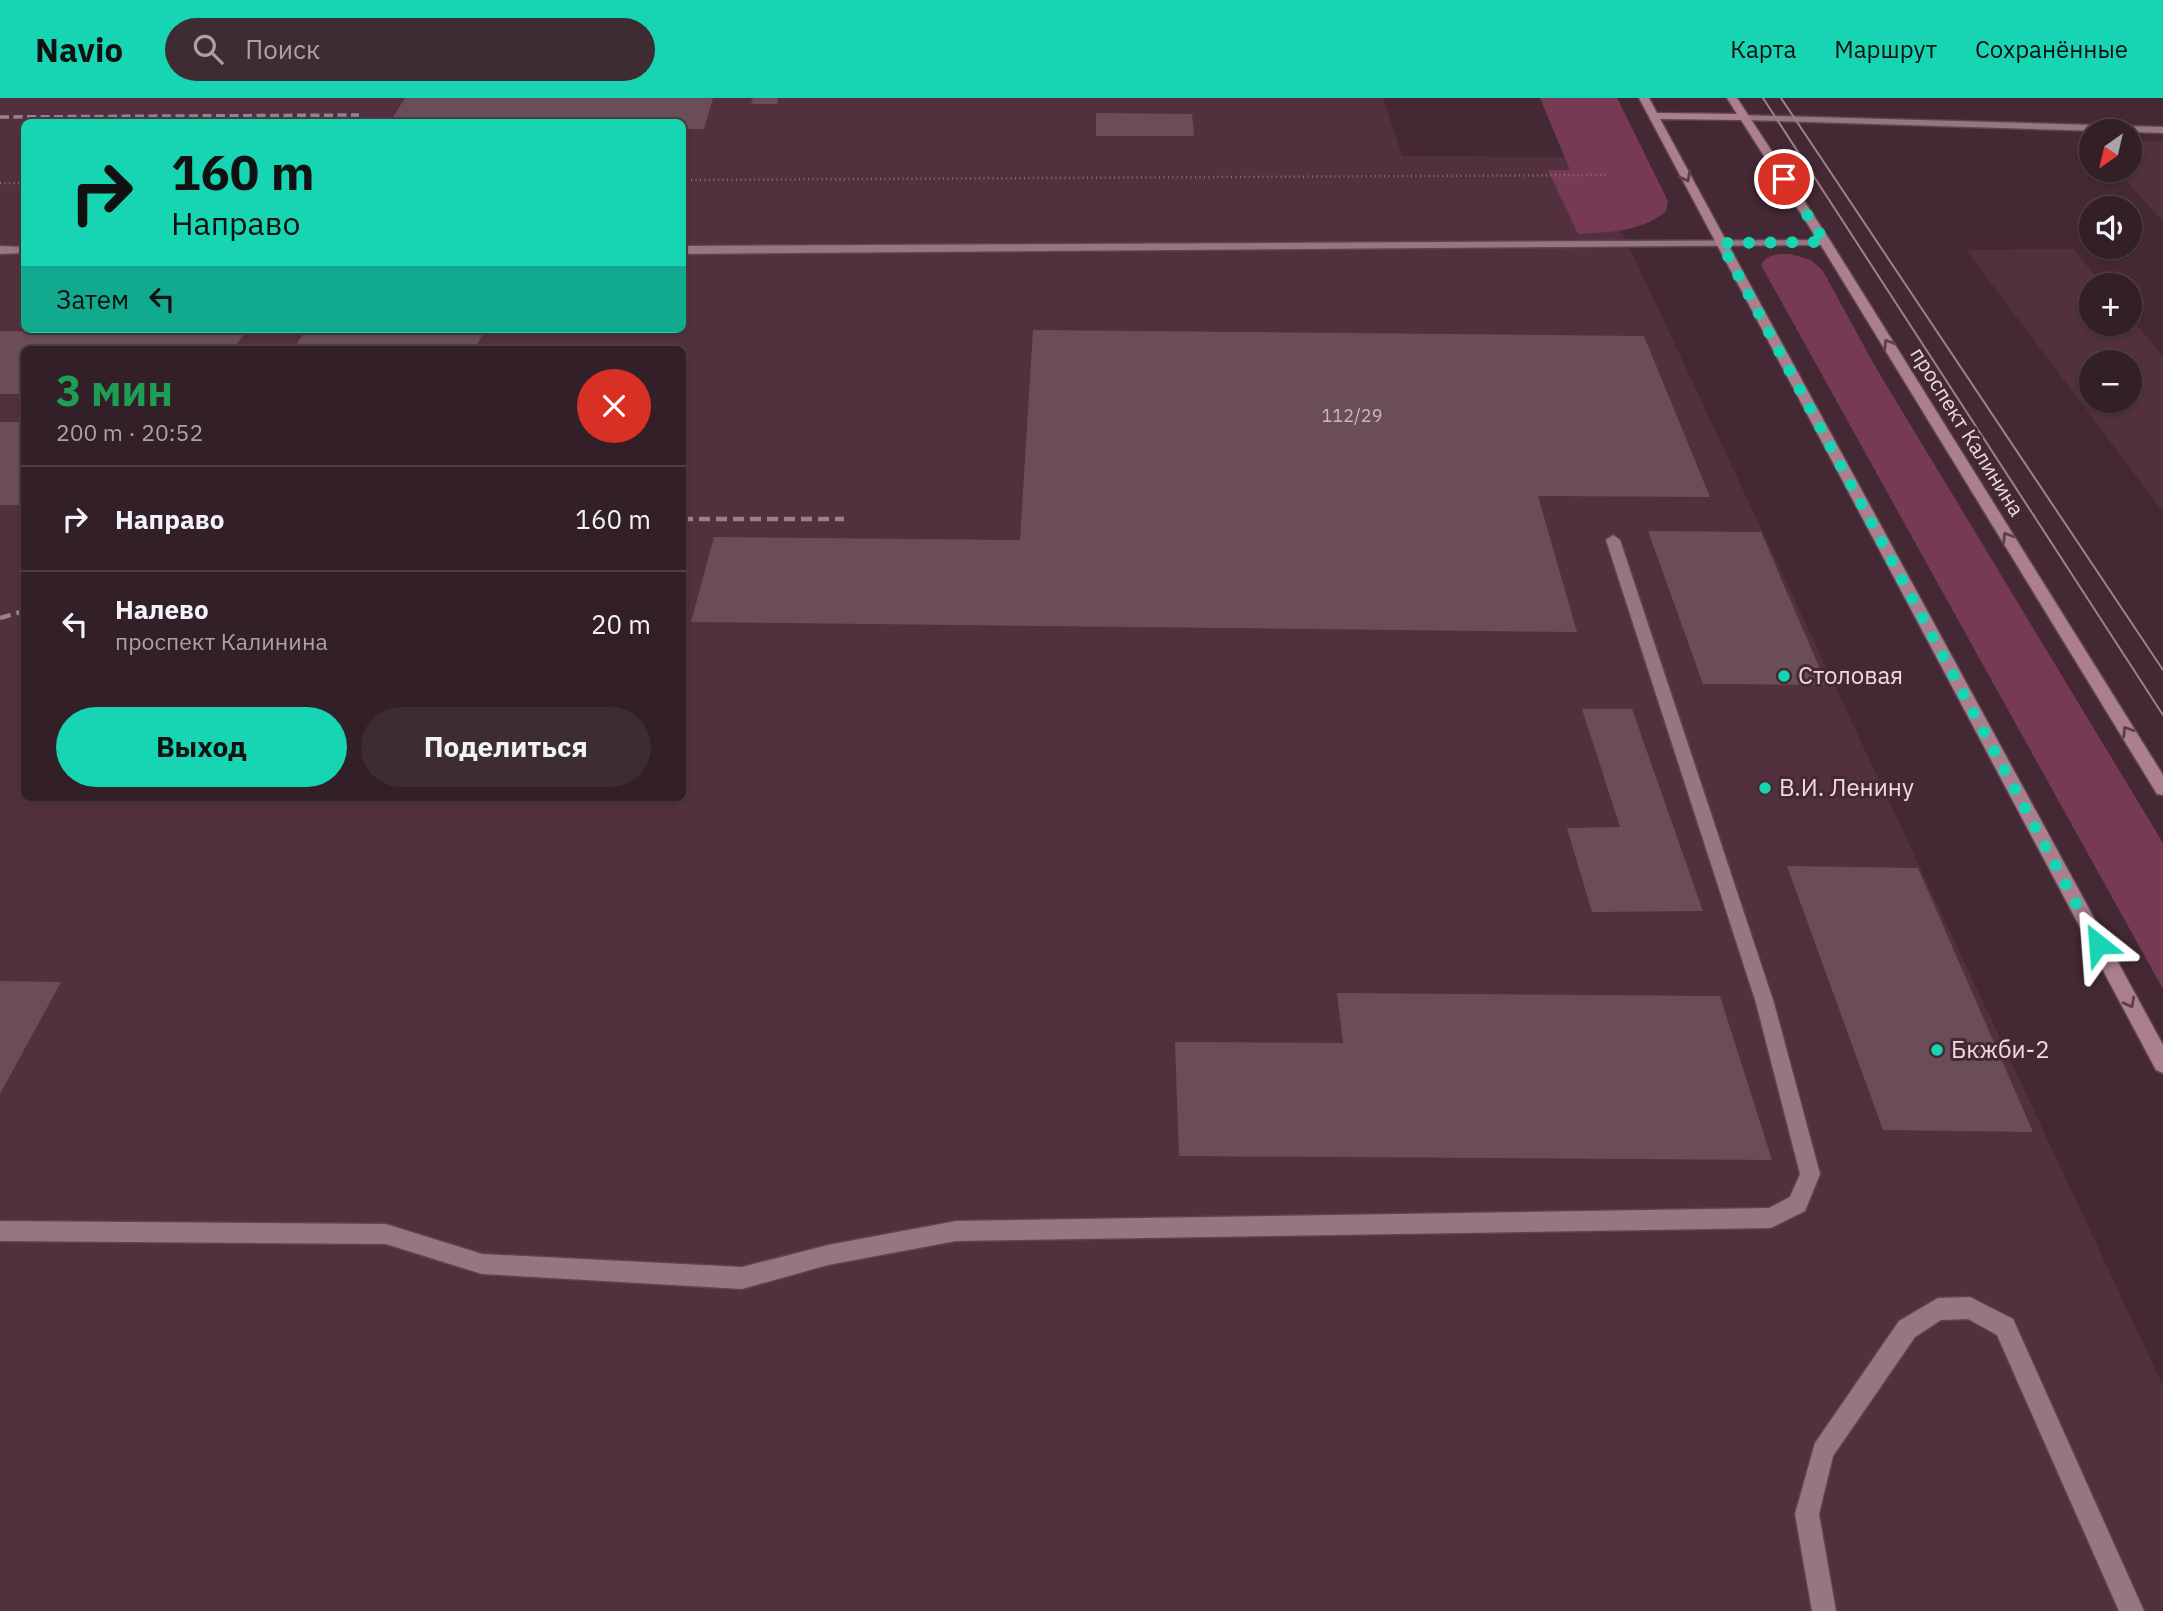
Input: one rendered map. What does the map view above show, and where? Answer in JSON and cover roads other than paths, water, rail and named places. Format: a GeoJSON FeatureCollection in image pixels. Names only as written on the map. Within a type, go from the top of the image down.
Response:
{"type":"FeatureCollection","features":[{"type":"Feature","properties":{"kind":"main road"},"geometry":{"type":"LineString","coordinates":[[1644,98],[2163,1064]]}},
{"type":"Feature","properties":{"kind":"main road","name":"проспект Калинина"},"geometry":{"type":"LineString","coordinates":[[1732,98],[1825,242],[2163,789]]}},
{"type":"Feature","properties":{"kind":"main road"},"geometry":{"type":"LineString","coordinates":[[1654,116],[1744,117]]}},
{"type":"Feature","properties":{"kind":"street"},"geometry":{"type":"LineString","coordinates":[[1744,117],[2163,130]]}},
{"type":"Feature","properties":{"kind":"street"},"geometry":{"type":"LineString","coordinates":[[686,250],[1825,242]]}},
{"type":"Feature","properties":{"kind":"street"},"geometry":{"type":"LineString","coordinates":[[0,250],[21,250]]}},
{"type":"Feature","properties":{"kind":"street"},"geometry":{"type":"LineString","coordinates":[[0,1231],[386,1234],[482,1264],[742,1278],[828,1255],[956,1231],[1771,1217],[1798,1204],[1810,1174],[1765,1003],[1614,540]]}},
{"type":"Feature","properties":{"kind":"street"},"geometry":{"type":"LineString","coordinates":[[1824,1611],[1807,1514],[1823,1451],[1907,1329],[1938,1309],[1970,1308],[2004,1327],[2132,1611]]}},
{"type":"Feature","properties":{"kind":"tram line"},"geometry":{"type":"LineString","coordinates":[[1763,98],[2163,715]]}},
{"type":"Feature","properties":{"kind":"tram line"},"geometry":{"type":"LineString","coordinates":[[1781,98],[2163,670]]}},
{"type":"Feature","properties":{"kind":"railway"},"geometry":{"type":"LineString","coordinates":[[0,117],[359,115]]}},
{"type":"Feature","properties":{"kind":"railway"},"geometry":{"type":"LineString","coordinates":[[686,519],[844,519]]}},
{"type":"Feature","properties":{"kind":"railway"},"geometry":{"type":"LineString","coordinates":[[0,618],[21,612]]}},
{"type":"Feature","properties":{"kind":"place","name":"Столовая"},"geometry":{"type":"Point","coordinates":[1784,676]}},
{"type":"Feature","properties":{"kind":"place","name":"В.И. Ленину"},"geometry":{"type":"Point","coordinates":[1765,788]}},
{"type":"Feature","properties":{"kind":"place","name":"Бкжби-2"},"geometry":{"type":"Point","coordinates":[1937,1050]}}]}
